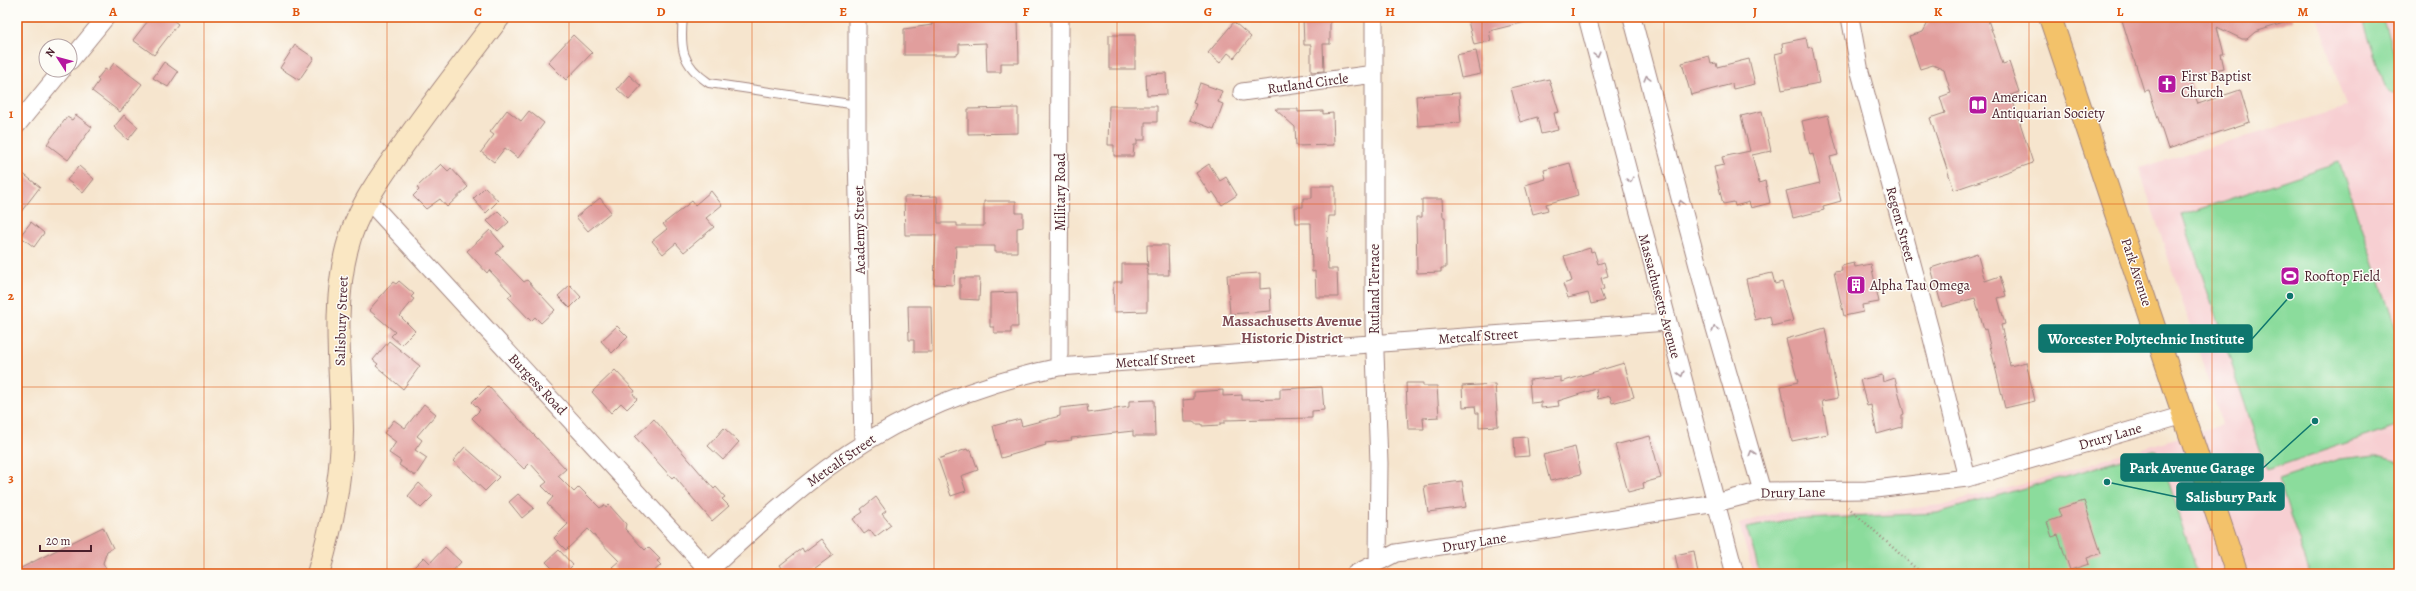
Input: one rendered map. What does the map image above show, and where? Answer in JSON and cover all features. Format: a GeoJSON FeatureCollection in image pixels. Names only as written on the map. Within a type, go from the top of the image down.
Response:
{"type":"FeatureCollection","features":[{"type":"Feature","properties":{"kind":"main road","name":"Salisbury Street"},"geometry":{"type":"LineString","coordinates":[[318,574],[334,518],[339,472],[342,431],[338,319],[341,279],[352,233],[367,198],[431,105],[499,17]]}},
{"type":"Feature","properties":{"kind":"main road","name":"Park Avenue"},"geometry":{"type":"LineString","coordinates":[[2050,17],[2237,574]]}},
{"type":"Feature","properties":{"kind":"street"},"geometry":{"type":"LineString","coordinates":[[78,51],[106,17]]}},
{"type":"Feature","properties":{"kind":"street","name":"Academy Street"},"geometry":{"type":"LineString","coordinates":[[857,17],[857,105],[863,443]]}},
{"type":"Feature","properties":{"kind":"street","name":"Military Road"},"geometry":{"type":"LineString","coordinates":[[1060,17],[1060,367]]}},
{"type":"Feature","properties":{"kind":"street","name":"Rutland Terrace"},"geometry":{"type":"LineString","coordinates":[[1374,17],[1375,344],[1379,463],[1378,561]]}},
{"type":"Feature","properties":{"kind":"street","name":"Massachusetts Avenue"},"geometry":{"type":"LineString","coordinates":[[1587,17],[1735,574]]}},
{"type":"Feature","properties":{"kind":"street"},"geometry":{"type":"LineString","coordinates":[[1632,17],[1710,311],[1762,491]]}},
{"type":"Feature","properties":{"kind":"street","name":"Regent Street"},"geometry":{"type":"LineString","coordinates":[[1850,17],[1860,72],[1930,330],[1967,478]]}},
{"type":"Feature","properties":{"kind":"street","name":"Rutland Circle"},"geometry":{"type":"LineString","coordinates":[[1242,92],[1374,74]]}},
{"type":"Feature","properties":{"kind":"street"},"geometry":{"type":"LineString","coordinates":[[17,125],[55,78]]}},
{"type":"Feature","properties":{"kind":"street","name":"Burgess Road"},"geometry":{"type":"LineString","coordinates":[[367,198],[707,572]]}},
{"type":"Feature","properties":{"kind":"street","name":"Metcalf Street"},"geometry":{"type":"LineString","coordinates":[[707,572],[775,510],[827,468],[863,443],[902,421],[955,396],[998,381],[1060,367],[1667,322]]}},
{"type":"Feature","properties":{"kind":"street","name":"Drury Lane"},"geometry":{"type":"LineString","coordinates":[[1355,574],[1396,553],[1409,550],[1716,503],[1762,491],[1848,491],[1909,486],[1967,478],[2184,415]]}},
{"type":"Feature","properties":{"kind":"lane"},"geometry":{"type":"LineString","coordinates":[[683,17],[680,44],[694,73],[709,83],[857,105]]}},
{"type":"Feature","properties":{"kind":"path"},"geometry":{"type":"LineString","coordinates":[[1848,491],[1848,508],[1922,574]]}},
{"type":"Feature","properties":{"kind":"shaded area"},"geometry":{"type":"Polygon","coordinates":[[[2317,17],[2399,17],[2399,574],[1753,574],[1739,524],[1780,512],[1849,515],[1941,505],[2024,484],[2222,424],[2139,168],[2346,107],[2317,17]]]}},
{"type":"Feature","properties":{"kind":"green space"},"geometry":{"type":"Polygon","coordinates":[[[2362,17],[2382,17],[2399,68],[2399,92],[2391,92],[2384,86],[2362,17]]]}},
{"type":"Feature","properties":{"kind":"green space","name":"Rooftop Field"},"geometry":{"type":"Polygon","coordinates":[[[2339,162],[2399,338],[2399,425],[2267,470],[2182,215],[2339,162]]]}},
{"type":"Feature","properties":{"kind":"green space"},"geometry":{"type":"Polygon","coordinates":[[[2157,450],[2198,574],[1760,574],[1747,528],[1787,520],[1937,513],[2157,450]]]}},
{"type":"Feature","properties":{"kind":"green space"},"geometry":{"type":"Polygon","coordinates":[[[2375,455],[2399,462],[2399,574],[2310,574],[2278,479],[2339,459],[2375,455]]]}},
{"type":"Feature","properties":{"kind":"building"},"geometry":{"type":"Polygon","coordinates":[[[151,17],[169,17],[178,24],[154,55],[133,40],[151,17]]]}},
{"type":"Feature","properties":{"kind":"building"},"geometry":{"type":"Polygon","coordinates":[[[932,17],[958,17],[958,21],[1018,18],[1019,63],[1001,63],[1001,72],[987,72],[986,43],[959,44],[959,53],[955,55],[904,55],[904,29],[932,25],[932,17]]]}},
{"type":"Feature","properties":{"kind":"building"},"geometry":{"type":"Polygon","coordinates":[[[1303,17],[1330,17],[1330,44],[1323,44],[1324,71],[1311,72],[1311,45],[1304,45],[1303,17]]]}},
{"type":"Feature","properties":{"kind":"building"},"geometry":{"type":"Polygon","coordinates":[[[1467,17],[1525,17],[1525,22],[1489,31],[1491,41],[1474,45],[1467,17]]]}},
{"type":"Feature","properties":{"kind":"building","name":"American Antiquarian Society"},"geometry":{"type":"Polygon","coordinates":[[[1931,17],[1987,17],[2003,64],[2009,62],[2019,92],[2011,95],[2033,163],[1954,190],[1930,118],[1945,113],[1940,97],[1951,93],[1944,70],[1933,65],[1920,69],[1909,36],[1923,32],[1931,17]]]}},
{"type":"Feature","properties":{"kind":"building","name":"First Baptist Church"},"geometry":{"type":"Polygon","coordinates":[[[2121,17],[2293,17],[2293,20],[2255,32],[2247,39],[2242,39],[2217,27],[2224,54],[2221,54],[2224,68],[2189,77],[2198,104],[2240,90],[2250,122],[2168,149],[2149,90],[2144,91],[2121,17]]]}},
{"type":"Feature","properties":{"kind":"building"},"geometry":{"type":"Polygon","coordinates":[[[1234,22],[1251,37],[1234,58],[1228,53],[1220,63],[1208,53],[1234,22]]]}},
{"type":"Feature","properties":{"kind":"building"},"geometry":{"type":"Polygon","coordinates":[[[573,35],[592,53],[566,80],[548,62],[573,35]]]}},
{"type":"Feature","properties":{"kind":"building"},"geometry":{"type":"Polygon","coordinates":[[[1109,35],[1135,35],[1135,69],[1109,69],[1109,35]]]}},
{"type":"Feature","properties":{"kind":"building"},"geometry":{"type":"Polygon","coordinates":[[[1806,38],[1808,48],[1812,47],[1819,83],[1782,90],[1775,54],[1783,52],[1782,43],[1806,38]]]}},
{"type":"Feature","properties":{"kind":"building"},"geometry":{"type":"Polygon","coordinates":[[[295,45],[314,58],[299,80],[280,68],[295,45]]]}},
{"type":"Feature","properties":{"kind":"building"},"geometry":{"type":"Polygon","coordinates":[[[1476,51],[1481,74],[1461,78],[1456,55],[1476,51]]]}},
{"type":"Feature","properties":{"kind":"building"},"geometry":{"type":"Polygon","coordinates":[[[1709,56],[1711,64],[1716,63],[1717,67],[1749,59],[1755,84],[1733,89],[1732,84],[1691,95],[1682,63],[1709,56]]]}},
{"type":"Feature","properties":{"kind":"building"},"geometry":{"type":"Polygon","coordinates":[[[164,62],[178,72],[168,87],[153,78],[164,62]]]}},
{"type":"Feature","properties":{"kind":"building"},"geometry":{"type":"Polygon","coordinates":[[[114,63],[142,84],[120,112],[92,91],[99,81],[97,79],[105,69],[108,71],[114,63]]]}},
{"type":"Feature","properties":{"kind":"building"},"geometry":{"type":"Polygon","coordinates":[[[1166,73],[1167,94],[1147,95],[1146,74],[1166,73]]]}},
{"type":"Feature","properties":{"kind":"building"},"geometry":{"type":"Polygon","coordinates":[[[629,75],[641,86],[629,100],[617,89],[629,75]]]}},
{"type":"Feature","properties":{"kind":"building"},"geometry":{"type":"Polygon","coordinates":[[[1549,79],[1559,112],[1554,113],[1558,130],[1541,134],[1537,117],[1520,122],[1511,88],[1549,79]]]}},
{"type":"Feature","properties":{"kind":"building"},"geometry":{"type":"Polygon","coordinates":[[[1200,83],[1222,91],[1218,102],[1223,104],[1214,129],[1190,120],[1196,104],[1193,103],[1200,83]]]}},
{"type":"Feature","properties":{"kind":"building"},"geometry":{"type":"Polygon","coordinates":[[[1459,93],[1461,123],[1418,126],[1416,96],[1459,93]]]}},
{"type":"Feature","properties":{"kind":"building"},"geometry":{"type":"Polygon","coordinates":[[[1109,106],[1157,106],[1157,122],[1145,122],[1145,140],[1137,140],[1137,145],[1134,145],[1133,156],[1114,156],[1114,145],[1108,145],[1109,106]]]}},
{"type":"Feature","properties":{"kind":"building"},"geometry":{"type":"Polygon","coordinates":[[[1018,108],[1018,133],[968,134],[968,109],[1018,108]]]}},
{"type":"Feature","properties":{"kind":"building"},"geometry":{"type":"Polygon","coordinates":[[[1275,109],[1298,109],[1298,112],[1323,111],[1323,114],[1333,113],[1334,145],[1296,146],[1295,127],[1275,109]]]}},
{"type":"Feature","properties":{"kind":"building"},"geometry":{"type":"Polygon","coordinates":[[[507,110],[521,121],[529,111],[544,123],[518,158],[505,148],[494,162],[481,152],[494,135],[490,132],[507,110]]]}},
{"type":"Feature","properties":{"kind":"building"},"geometry":{"type":"Polygon","coordinates":[[[1762,111],[1771,151],[1752,155],[1759,183],[1765,181],[1770,203],[1751,208],[1749,202],[1735,206],[1734,202],[1723,204],[1714,167],[1724,165],[1722,157],[1750,151],[1741,116],[1762,111]]]}},
{"type":"Feature","properties":{"kind":"building"},"geometry":{"type":"Polygon","coordinates":[[[76,115],[92,127],[68,160],[47,144],[67,117],[72,120],[76,115]]]}},
{"type":"Feature","properties":{"kind":"building"},"geometry":{"type":"Polygon","coordinates":[[[124,115],[138,127],[128,140],[114,127],[124,115]]]}},
{"type":"Feature","properties":{"kind":"building"},"geometry":{"type":"Polygon","coordinates":[[[1828,115],[1838,155],[1830,157],[1841,201],[1823,206],[1824,210],[1793,218],[1786,191],[1820,183],[1813,154],[1810,155],[1802,121],[1828,115]]]}},
{"type":"Feature","properties":{"kind":"building"},"geometry":{"type":"Polygon","coordinates":[[[1570,163],[1578,195],[1546,204],[1548,210],[1533,214],[1525,185],[1546,179],[1544,170],[1570,163]]]}},
{"type":"Feature","properties":{"kind":"building"},"geometry":{"type":"Polygon","coordinates":[[[441,164],[448,171],[451,168],[468,187],[447,207],[440,199],[426,209],[413,196],[419,190],[417,187],[441,164]]]}},
{"type":"Feature","properties":{"kind":"building"},"geometry":{"type":"Polygon","coordinates":[[[1209,164],[1220,181],[1226,177],[1237,195],[1222,205],[1213,192],[1210,194],[1196,173],[1209,164]]]}},
{"type":"Feature","properties":{"kind":"building"},"geometry":{"type":"Polygon","coordinates":[[[79,166],[94,179],[83,193],[67,180],[79,166]]]}},
{"type":"Feature","properties":{"kind":"building"},"geometry":{"type":"Polygon","coordinates":[[[17,169],[40,187],[17,217],[17,169]]]}},
{"type":"Feature","properties":{"kind":"building"},"geometry":{"type":"Polygon","coordinates":[[[1312,186],[1335,186],[1335,216],[1329,216],[1327,240],[1328,269],[1337,269],[1338,297],[1316,297],[1315,271],[1312,272],[1311,223],[1296,223],[1295,207],[1303,207],[1303,198],[1312,198],[1312,186]]]}},
{"type":"Feature","properties":{"kind":"building"},"geometry":{"type":"Polygon","coordinates":[[[485,187],[498,201],[486,213],[473,199],[485,187]]]}},
{"type":"Feature","properties":{"kind":"building"},"geometry":{"type":"Polygon","coordinates":[[[711,191],[722,205],[706,218],[714,227],[684,252],[676,243],[663,254],[652,241],[667,229],[663,224],[692,201],[695,205],[711,191]]]}},
{"type":"Feature","properties":{"kind":"building"},"geometry":{"type":"Polygon","coordinates":[[[937,196],[938,223],[957,223],[957,226],[984,226],[984,201],[1016,201],[1016,213],[1023,213],[1023,227],[1017,228],[1017,252],[995,252],[995,246],[956,246],[954,285],[934,284],[936,235],[905,235],[904,197],[937,196]]]}},
{"type":"Feature","properties":{"kind":"building"},"geometry":{"type":"Polygon","coordinates":[[[600,198],[611,212],[588,231],[576,217],[600,198]]]}},
{"type":"Feature","properties":{"kind":"building"},"geometry":{"type":"Polygon","coordinates":[[[1422,199],[1442,199],[1443,217],[1445,217],[1446,268],[1441,268],[1441,272],[1417,273],[1416,217],[1422,217],[1422,199]]]}},
{"type":"Feature","properties":{"kind":"building"},"geometry":{"type":"Polygon","coordinates":[[[498,211],[509,222],[498,232],[487,221],[498,211]]]}},
{"type":"Feature","properties":{"kind":"building"},"geometry":{"type":"Polygon","coordinates":[[[31,222],[44,233],[34,247],[20,236],[31,222]]]}},
{"type":"Feature","properties":{"kind":"building"},"geometry":{"type":"Polygon","coordinates":[[[490,230],[504,246],[496,253],[524,282],[527,280],[555,310],[541,323],[535,317],[531,321],[508,297],[512,294],[489,270],[487,273],[467,251],[490,230]]]}},
{"type":"Feature","properties":{"kind":"building"},"geometry":{"type":"Polygon","coordinates":[[[1147,245],[1168,245],[1169,275],[1148,275],[1147,245]]]}},
{"type":"Feature","properties":{"kind":"building"},"geometry":{"type":"Polygon","coordinates":[[[1590,248],[1591,252],[1594,251],[1598,264],[1604,262],[1608,276],[1601,278],[1604,289],[1600,290],[1604,301],[1591,304],[1588,293],[1568,298],[1563,284],[1572,281],[1564,256],[1590,248]]]}},
{"type":"Feature","properties":{"kind":"building"},"geometry":{"type":"Polygon","coordinates":[[[1977,253],[1985,281],[2000,276],[2006,296],[1998,298],[2005,324],[2001,325],[2010,366],[2026,362],[2035,401],[2005,408],[1986,329],[1984,330],[1975,298],[1942,307],[1931,268],[1977,253]]]}},
{"type":"Feature","properties":{"kind":"building","name":"Alpha Tau Omega"},"geometry":{"type":"Polygon","coordinates":[[[1854,263],[1855,267],[1871,264],[1879,302],[1862,305],[1863,312],[1844,316],[1834,272],[1842,271],[1841,266],[1854,263]]]}},
{"type":"Feature","properties":{"kind":"building"},"geometry":{"type":"Polygon","coordinates":[[[1122,264],[1147,264],[1147,311],[1114,312],[1113,282],[1122,282],[1122,264]]]}},
{"type":"Feature","properties":{"kind":"building"},"geometry":{"type":"Polygon","coordinates":[[[1260,273],[1260,289],[1270,288],[1271,311],[1230,314],[1227,275],[1260,273]]]}},
{"type":"Feature","properties":{"kind":"building"},"geometry":{"type":"Polygon","coordinates":[[[1772,273],[1775,284],[1782,282],[1793,321],[1772,326],[1770,316],[1755,320],[1746,279],[1772,273]]]}},
{"type":"Feature","properties":{"kind":"building"},"geometry":{"type":"Polygon","coordinates":[[[960,278],[980,278],[979,300],[960,299],[960,278]]]}},
{"type":"Feature","properties":{"kind":"building"},"geometry":{"type":"Polygon","coordinates":[[[399,281],[414,294],[411,297],[414,299],[400,316],[415,331],[401,345],[391,336],[395,332],[369,310],[393,282],[396,284],[399,281]]]}},
{"type":"Feature","properties":{"kind":"building"},"geometry":{"type":"Polygon","coordinates":[[[570,285],[581,297],[570,308],[558,296],[570,285]]]}},
{"type":"Feature","properties":{"kind":"building"},"geometry":{"type":"Polygon","coordinates":[[[1017,292],[1018,327],[1011,327],[1011,333],[994,333],[994,327],[990,327],[990,293],[1017,292]]]}},
{"type":"Feature","properties":{"kind":"building"},"geometry":{"type":"Polygon","coordinates":[[[908,306],[931,306],[932,352],[914,352],[914,340],[909,340],[908,306]]]}},
{"type":"Feature","properties":{"kind":"building"},"geometry":{"type":"Polygon","coordinates":[[[617,326],[628,337],[612,353],[601,341],[617,326]]]}},
{"type":"Feature","properties":{"kind":"building"},"geometry":{"type":"Polygon","coordinates":[[[1825,328],[1838,398],[1822,401],[1828,434],[1792,441],[1781,386],[1798,382],[1786,339],[1825,328]]]}},
{"type":"Feature","properties":{"kind":"building"},"geometry":{"type":"Polygon","coordinates":[[[389,341],[420,366],[403,389],[376,366],[378,364],[373,360],[389,341]]]}},
{"type":"Feature","properties":{"kind":"building"},"geometry":{"type":"Polygon","coordinates":[[[1624,363],[1634,397],[1612,403],[1610,396],[1598,399],[1596,389],[1558,401],[1559,406],[1541,408],[1541,402],[1531,403],[1529,380],[1561,377],[1561,382],[1624,363]]]}},
{"type":"Feature","properties":{"kind":"building"},"geometry":{"type":"Polygon","coordinates":[[[615,370],[635,391],[633,394],[637,399],[627,409],[621,403],[611,413],[592,392],[615,370]]]}},
{"type":"Feature","properties":{"kind":"building"},"geometry":{"type":"Polygon","coordinates":[[[1882,375],[1883,382],[1895,378],[1904,414],[1902,415],[1902,427],[1877,434],[1871,405],[1867,406],[1860,380],[1882,375]]]}},
{"type":"Feature","properties":{"kind":"building"},"geometry":{"type":"Polygon","coordinates":[[[1406,383],[1423,383],[1423,386],[1437,386],[1439,417],[1423,418],[1424,429],[1408,429],[1406,383]]]}},
{"type":"Feature","properties":{"kind":"building"},"geometry":{"type":"Polygon","coordinates":[[[1495,384],[1498,426],[1479,427],[1479,413],[1476,413],[1475,406],[1463,407],[1462,386],[1495,384]]]}},
{"type":"Feature","properties":{"kind":"building"},"geometry":{"type":"Polygon","coordinates":[[[488,386],[566,469],[558,476],[574,492],[579,487],[600,508],[604,505],[606,508],[609,505],[626,524],[625,529],[645,550],[648,547],[660,559],[657,561],[661,565],[651,574],[619,574],[612,567],[619,561],[588,529],[566,550],[554,538],[568,524],[547,504],[553,497],[542,486],[547,482],[530,463],[524,469],[472,418],[480,410],[472,402],[488,386]]]}},
{"type":"Feature","properties":{"kind":"building"},"geometry":{"type":"Polygon","coordinates":[[[1322,387],[1324,410],[1312,411],[1312,418],[1225,420],[1225,423],[1220,423],[1220,425],[1202,426],[1202,424],[1195,424],[1195,422],[1184,422],[1183,400],[1194,399],[1194,392],[1223,390],[1223,396],[1242,395],[1242,400],[1280,399],[1280,389],[1322,387]]]}},
{"type":"Feature","properties":{"kind":"building"},"geometry":{"type":"Polygon","coordinates":[[[1154,400],[1155,436],[1133,436],[1133,431],[1071,438],[1072,440],[1045,443],[1046,445],[1001,458],[993,426],[1020,419],[1022,426],[1060,416],[1060,408],[1087,405],[1088,413],[1129,407],[1129,401],[1154,400]]]}},
{"type":"Feature","properties":{"kind":"building"},"geometry":{"type":"Polygon","coordinates":[[[424,404],[436,414],[417,436],[422,440],[415,450],[427,458],[415,476],[399,465],[401,461],[389,453],[396,442],[384,433],[394,420],[405,428],[424,404]]]}},
{"type":"Feature","properties":{"kind":"building"},"geometry":{"type":"Polygon","coordinates":[[[654,419],[714,489],[716,487],[725,497],[722,499],[729,506],[712,521],[674,476],[672,478],[635,437],[654,419]]]}},
{"type":"Feature","properties":{"kind":"building"},"geometry":{"type":"Polygon","coordinates":[[[724,428],[739,442],[723,460],[708,446],[724,428]]]}},
{"type":"Feature","properties":{"kind":"building"},"geometry":{"type":"Polygon","coordinates":[[[1650,436],[1661,478],[1643,483],[1644,488],[1628,492],[1615,445],[1650,436]]]}},
{"type":"Feature","properties":{"kind":"building"},"geometry":{"type":"Polygon","coordinates":[[[1527,437],[1529,456],[1515,457],[1514,438],[1527,437]]]}},
{"type":"Feature","properties":{"kind":"building"},"geometry":{"type":"Polygon","coordinates":[[[465,447],[499,477],[485,491],[453,461],[465,447]]]}},
{"type":"Feature","properties":{"kind":"building"},"geometry":{"type":"Polygon","coordinates":[[[1575,447],[1581,474],[1550,481],[1543,455],[1575,447]]]}},
{"type":"Feature","properties":{"kind":"building"},"geometry":{"type":"Polygon","coordinates":[[[967,449],[968,451],[971,450],[978,470],[961,476],[966,491],[951,496],[938,459],[967,449]]]}},
{"type":"Feature","properties":{"kind":"building"},"geometry":{"type":"Polygon","coordinates":[[[1462,481],[1466,507],[1428,512],[1424,486],[1462,481]]]}},
{"type":"Feature","properties":{"kind":"building"},"geometry":{"type":"Polygon","coordinates":[[[419,483],[433,496],[421,508],[408,496],[419,483]]]}},
{"type":"Feature","properties":{"kind":"building"},"geometry":{"type":"Polygon","coordinates":[[[518,494],[534,508],[522,518],[509,502],[518,494]]]}},
{"type":"Feature","properties":{"kind":"building"},"geometry":{"type":"Polygon","coordinates":[[[876,497],[886,511],[882,514],[891,525],[875,537],[870,530],[864,534],[853,519],[863,512],[861,509],[876,497]]]}},
{"type":"Feature","properties":{"kind":"building"},"geometry":{"type":"Polygon","coordinates":[[[2084,501],[2101,553],[2087,558],[2089,564],[2070,570],[2058,535],[2052,537],[2047,522],[2061,517],[2058,509],[2084,501]]]}},
{"type":"Feature","properties":{"kind":"building"},"geometry":{"type":"Polygon","coordinates":[[[103,527],[113,548],[107,551],[103,563],[109,574],[17,574],[17,570],[103,527]]]}},
{"type":"Feature","properties":{"kind":"building"},"geometry":{"type":"Polygon","coordinates":[[[821,539],[833,555],[807,574],[786,574],[780,565],[802,548],[804,552],[821,539]]]}},
{"type":"Feature","properties":{"kind":"building"},"geometry":{"type":"Polygon","coordinates":[[[445,547],[461,562],[450,574],[407,574],[424,557],[430,563],[445,547]]]}},
{"type":"Feature","properties":{"kind":"building"},"geometry":{"type":"Polygon","coordinates":[[[559,550],[573,565],[564,574],[558,574],[546,562],[559,550]]]}},
{"type":"Feature","properties":{"kind":"building"},"geometry":{"type":"Polygon","coordinates":[[[1694,551],[1698,574],[1679,574],[1675,555],[1694,551]]]}},
{"type":"Feature","properties":{"kind":"place","name":"First Baptist Church"},"geometry":{"type":"Point","coordinates":[2167,84]}},
{"type":"Feature","properties":{"kind":"place","name":"American Antiquarian Society"},"geometry":{"type":"Point","coordinates":[1978,105]}},
{"type":"Feature","properties":{"kind":"place","name":"Rooftop Field"},"geometry":{"type":"Point","coordinates":[2290,276]}},
{"type":"Feature","properties":{"kind":"place","name":"Alpha Tau Omega"},"geometry":{"type":"Point","coordinates":[1856,285]}},
{"type":"Feature","properties":{"kind":"place","name":"Worcester Polytechnic Institute"},"geometry":{"type":"Point","coordinates":[2290,296]}},
{"type":"Feature","properties":{"kind":"place","name":"Park Avenue Garage"},"geometry":{"type":"Point","coordinates":[2315,421]}},
{"type":"Feature","properties":{"kind":"place","name":"Salisbury Park"},"geometry":{"type":"Point","coordinates":[2107,482]}},
{"type":"Feature","properties":{"kind":"district","name":"Massachusetts Avenue Historic District"},"geometry":{"type":"Point","coordinates":[1292,330]}}]}
